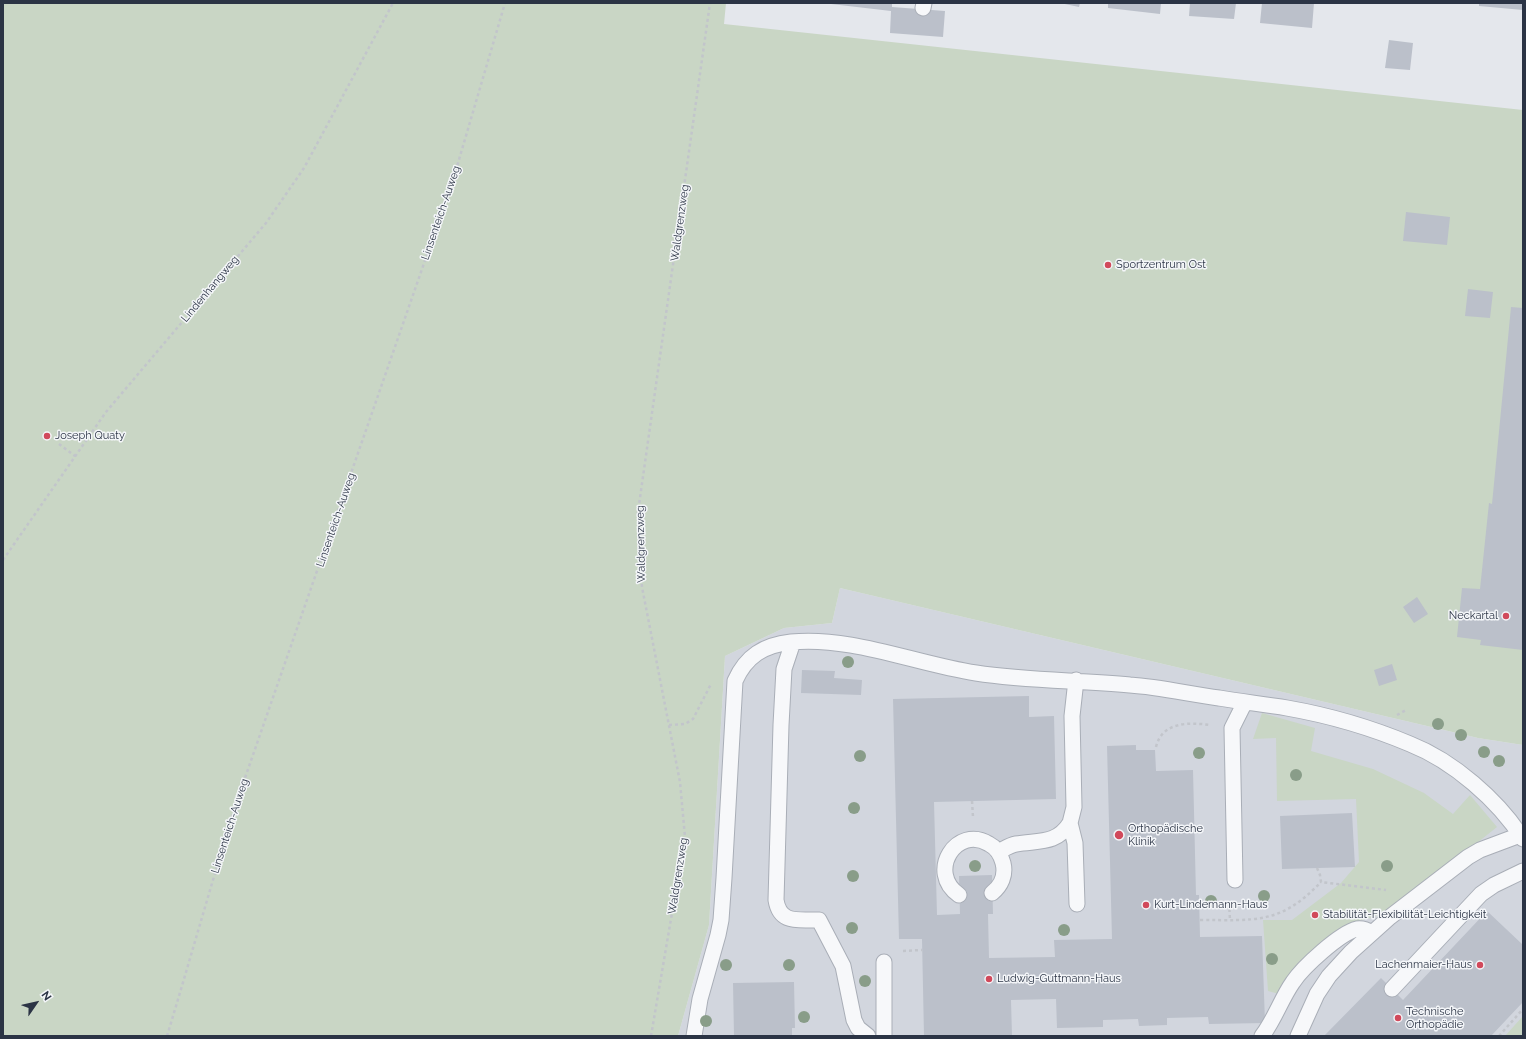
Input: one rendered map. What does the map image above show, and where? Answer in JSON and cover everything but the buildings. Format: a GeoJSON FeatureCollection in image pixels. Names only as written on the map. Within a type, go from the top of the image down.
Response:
{"type":"FeatureCollection","features":[{"type":"Feature","properties":{"kind":"lane"},"geometry":{"type":"LineString","coordinates":[[694,1036],[700,999],[721,920],[735,681],[739,671],[746,661],[757,653],[770,647],[793,642],[808,641],[843,643],[975,673],[1020,678],[1076,680],[1133,685],[1288,708],[1333,719],[1409,743],[1431,753],[1477,786],[1498,807],[1522,837],[1480,850],[1468,857],[1390,916],[1329,976],[1317,994],[1298,1036]]}},
{"type":"Feature","properties":{"kind":"lane"},"geometry":{"type":"LineString","coordinates":[[793,642],[784,669],[776,900],[777,908],[787,919],[819,920],[843,966],[854,1020],[858,1028],[868,1036]]}},
{"type":"Feature","properties":{"kind":"lane"},"geometry":{"type":"LineString","coordinates":[[998,852],[1014,844],[1045,841],[1054,838],[1066,829],[1070,823],[1074,807],[1072,716],[1076,680]]}},
{"type":"Feature","properties":{"kind":"lane"},"geometry":{"type":"LineString","coordinates":[[1235,880],[1232,728],[1245,702]]}},
{"type":"Feature","properties":{"kind":"lane"},"geometry":{"type":"LineString","coordinates":[[1070,823],[1075,843],[1077,904]]}},
{"type":"Feature","properties":{"kind":"lane"},"geometry":{"type":"LineString","coordinates":[[959,895],[951,888],[945,877],[946,859],[953,849],[963,842],[974,840],[985,842],[995,848],[1003,862],[1004,872],[1001,883],[992,893]]}},
{"type":"Feature","properties":{"kind":"lane"},"geometry":{"type":"LineString","coordinates":[[1392,990],[1481,894],[1494,885],[1523,871]]}},
{"type":"Feature","properties":{"kind":"lane"},"geometry":{"type":"LineString","coordinates":[[1262,1036],[1293,982],[1304,968],[1339,939],[1356,929],[1365,929],[1372,933]]}},
{"type":"Feature","properties":{"kind":"lane"},"geometry":{"type":"LineString","coordinates":[[884,962],[884,1036]]}},
{"type":"Feature","properties":{"kind":"path","name":"Lindenhangweg"},"geometry":{"type":"LineString","coordinates":[[3,560],[106,412],[266,223],[304,168],[393,3]]}},
{"type":"Feature","properties":{"kind":"path","name":"Linsenteich-Auweg"},"geometry":{"type":"LineString","coordinates":[[167,1036],[214,873],[238,798],[453,180],[505,3]]}},
{"type":"Feature","properties":{"kind":"path","name":"Waldgrenzweg"},"geometry":{"type":"LineString","coordinates":[[651,1036],[685,837],[680,782],[642,587],[639,554],[638,512],[710,3]]}},
{"type":"Feature","properties":{"kind":"path"},"geometry":{"type":"LineString","coordinates":[[59,444],[75,456]]}},
{"type":"Feature","properties":{"kind":"path"},"geometry":{"type":"LineString","coordinates":[[669,725],[685,724],[693,720],[711,683],[721,675],[739,671]]}},
{"type":"Feature","properties":{"kind":"path"},"geometry":{"type":"LineString","coordinates":[[1156,747],[1157,740],[1162,734],[1175,725],[1184,723],[1208,724],[1232,728]]}},
{"type":"Feature","properties":{"kind":"path"},"geometry":{"type":"LineString","coordinates":[[1200,920],[1260,919],[1275,915],[1300,902],[1320,882],[1320,875],[1317,868]]}},
{"type":"Feature","properties":{"kind":"path"},"geometry":{"type":"LineString","coordinates":[[1320,882],[1391,891]]}},
{"type":"Feature","properties":{"kind":"path"},"geometry":{"type":"LineString","coordinates":[[1499,1036],[1523,1009]]}},
{"type":"Feature","properties":{"kind":"shaded area","name":"Orthopädische Klinik"},"geometry":{"type":"Polygon","coordinates":[[[840,588],[1478,738],[1523,745],[1523,1036],[678,1036],[709,925],[725,656],[784,628],[832,623],[840,588]]]}},
{"type":"Feature","properties":{"kind":"green space"},"geometry":{"type":"Polygon","coordinates":[[[3,3],[726,3],[724,24],[1523,110],[1523,745],[1478,738],[840,588],[832,623],[784,628],[725,656],[709,925],[678,1036],[3,1036],[3,3]]]}},
{"type":"Feature","properties":{"kind":"green space"},"geometry":{"type":"Polygon","coordinates":[[[1262,713],[1315,728],[1311,751],[1373,769],[1424,793],[1453,814],[1470,795],[1497,827],[1423,886],[1383,914],[1348,924],[1295,970],[1279,994],[1268,991],[1263,920],[1292,920],[1341,883],[1359,862],[1356,799],[1277,801],[1276,738],[1253,739],[1262,713]]]}},
{"type":"Feature","properties":{"kind":"green space"},"geometry":{"type":"Polygon","coordinates":[[[1523,1016],[1523,1036],[1505,1036],[1523,1016]]]}},
{"type":"Feature","properties":{"kind":"place","name":"Sportzentrum Ost"},"geometry":{"type":"Point","coordinates":[1108,265]}},
{"type":"Feature","properties":{"kind":"place","name":"Joseph Quaty"},"geometry":{"type":"Point","coordinates":[47,436]}},
{"type":"Feature","properties":{"kind":"place","name":"Neckartal"},"geometry":{"type":"Point","coordinates":[1506,616]}},
{"type":"Feature","properties":{"kind":"place","name":"Orthopädische Klinik"},"geometry":{"type":"Point","coordinates":[1119,835]}},
{"type":"Feature","properties":{"kind":"place","name":"Kurt-Lindemann-Haus"},"geometry":{"type":"Point","coordinates":[1146,905]}},
{"type":"Feature","properties":{"kind":"place","name":"Stabilität-Flexibilität-Leichtigkeit"},"geometry":{"type":"Point","coordinates":[1315,915]}},
{"type":"Feature","properties":{"kind":"place","name":"Lachenmaier-Haus"},"geometry":{"type":"Point","coordinates":[1480,965]}},
{"type":"Feature","properties":{"kind":"place","name":"Ludwig-Guttmann-Haus"},"geometry":{"type":"Point","coordinates":[989,979]}},
{"type":"Feature","properties":{"kind":"place","name":"Technische Orthopädie"},"geometry":{"type":"Point","coordinates":[1398,1018]}}]}
